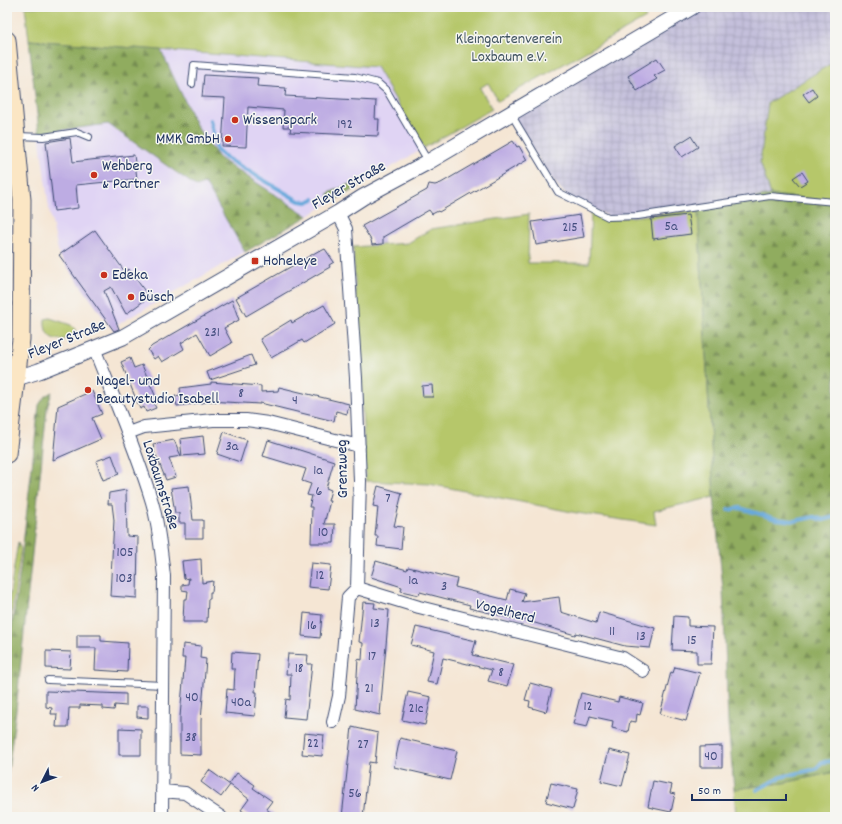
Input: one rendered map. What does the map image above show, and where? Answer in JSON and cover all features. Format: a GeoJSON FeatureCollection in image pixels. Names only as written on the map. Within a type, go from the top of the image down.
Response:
{"type":"FeatureCollection","features":[{"type":"Feature","properties":{"kind":"main road"},"geometry":{"type":"LineString","coordinates":[[7,40],[22,200],[21,339],[11,380],[7,454]]}},
{"type":"Feature","properties":{"kind":"street","name":"Fleyer Straße"},"geometry":{"type":"LineString","coordinates":[[11,380],[123,337],[338,213],[363,197],[428,162],[510,112],[692,7]]}},
{"type":"Feature","properties":{"kind":"street","name":"Grenzweg"},"geometry":{"type":"LineString","coordinates":[[333,722],[339,696],[348,597],[357,588],[360,481],[346,229],[338,213]]}},
{"type":"Feature","properties":{"kind":"street","name":"Loxbaumstraße"},"geometry":{"type":"LineString","coordinates":[[94,348],[128,433],[152,502],[160,539],[164,576],[162,817]]}},
{"type":"Feature","properties":{"kind":"street"},"geometry":{"type":"LineString","coordinates":[[128,433],[144,427],[213,420],[246,420],[359,446]]}},
{"type":"Feature","properties":{"kind":"street","name":"Vogelherd"},"geometry":{"type":"LineString","coordinates":[[357,588],[419,607],[622,658],[643,671]]}},
{"type":"Feature","properties":{"kind":"street"},"geometry":{"type":"LineString","coordinates":[[162,791],[185,793],[221,817]]}},
{"type":"Feature","properties":{"kind":"lane"},"geometry":{"type":"LineString","coordinates":[[192,84],[194,65],[355,77],[378,83],[386,91],[428,162]]}},
{"type":"Feature","properties":{"kind":"lane"},"geometry":{"type":"LineString","coordinates":[[510,112],[558,192],[608,218],[638,216],[770,196],[835,202]]}},
{"type":"Feature","properties":{"kind":"lane"},"geometry":{"type":"LineString","coordinates":[[17,136],[43,137],[77,132],[89,137]]}},
{"type":"Feature","properties":{"kind":"lane"},"geometry":{"type":"LineString","coordinates":[[48,680],[164,685]]}},
{"type":"Feature","properties":{"kind":"shaded area"},"geometry":{"type":"Polygon","coordinates":[[[700,7],[830,7],[835,15],[835,61],[768,103],[771,195],[631,216],[608,216],[567,196],[547,173],[513,116],[700,7]]]}},
{"type":"Feature","properties":{"kind":"shaded area"},"geometry":{"type":"Polygon","coordinates":[[[161,50],[389,67],[431,144],[308,216],[220,159],[197,127],[161,50]]]}},
{"type":"Feature","properties":{"kind":"shaded area"},"geometry":{"type":"Polygon","coordinates":[[[108,124],[179,175],[205,182],[245,252],[111,328],[59,255],[49,209],[39,133],[108,124]]]}},
{"type":"Feature","properties":{"kind":"green space","name":"Kleingartenverein Loxbaum e.V."},"geometry":{"type":"Polygon","coordinates":[[[25,7],[640,7],[646,18],[498,101],[488,83],[480,88],[492,109],[424,148],[376,67],[29,40],[25,7]]]}},
{"type":"Feature","properties":{"kind":"green space"},"geometry":{"type":"Polygon","coordinates":[[[29,40],[161,50],[197,127],[220,159],[308,216],[245,252],[205,183],[197,187],[108,124],[39,133],[29,40]]]}},
{"type":"Feature","properties":{"kind":"green space"},"geometry":{"type":"Polygon","coordinates":[[[835,61],[835,202],[771,195],[760,162],[768,103],[835,61]]]}},
{"type":"Feature","properties":{"kind":"green space"},"geometry":{"type":"Polygon","coordinates":[[[354,182],[362,185],[333,201],[329,201],[329,193],[354,182]]]}},
{"type":"Feature","properties":{"kind":"green space"},"geometry":{"type":"Polygon","coordinates":[[[771,195],[835,202],[835,772],[783,783],[734,789],[728,724],[723,590],[714,497],[698,210],[771,195]]]}},
{"type":"Feature","properties":{"kind":"green space"},"geometry":{"type":"Polygon","coordinates":[[[698,210],[714,497],[654,511],[656,525],[577,513],[429,484],[366,481],[353,247],[408,243],[431,229],[529,214],[528,263],[589,263],[591,211],[610,219],[698,210]]]}},
{"type":"Feature","properties":{"kind":"green space"},"geometry":{"type":"Polygon","coordinates":[[[50,318],[71,325],[79,334],[60,340],[50,337],[45,327],[45,319],[50,318]]]}},
{"type":"Feature","properties":{"kind":"green space"},"geometry":{"type":"Polygon","coordinates":[[[52,392],[47,408],[16,710],[7,779],[7,659],[20,571],[39,405],[45,396],[52,392]]]}},
{"type":"Feature","properties":{"kind":"green space"},"geometry":{"type":"Polygon","coordinates":[[[18,542],[21,549],[7,645],[7,612],[18,542]]]}},
{"type":"Feature","properties":{"kind":"green space"},"geometry":{"type":"Polygon","coordinates":[[[835,772],[835,817],[736,817],[734,789],[783,783],[835,772]]]}},
{"type":"Feature","properties":{"kind":"building"},"geometry":{"type":"Polygon","coordinates":[[[657,58],[665,70],[654,76],[657,79],[637,91],[628,76],[657,58]]]}},
{"type":"Feature","properties":{"kind":"building"},"geometry":{"type":"Polygon","coordinates":[[[204,75],[258,78],[257,86],[286,88],[285,96],[376,101],[375,119],[379,119],[378,136],[290,132],[291,127],[283,127],[284,110],[248,107],[246,147],[222,146],[225,98],[202,97],[204,75]]]}},
{"type":"Feature","properties":{"kind":"building"},"geometry":{"type":"Polygon","coordinates":[[[812,88],[817,96],[809,102],[803,94],[812,88]]]}},
{"type":"Feature","properties":{"kind":"building"},"geometry":{"type":"Polygon","coordinates":[[[691,136],[698,147],[682,157],[675,146],[691,136]]]}},
{"type":"Feature","properties":{"kind":"building","name":"Wehberg & Partner"},"geometry":{"type":"Polygon","coordinates":[[[70,138],[73,162],[134,155],[137,179],[76,185],[78,208],[54,211],[46,142],[70,138]]]}},
{"type":"Feature","properties":{"kind":"building"},"geometry":{"type":"Polygon","coordinates":[[[513,141],[517,147],[519,146],[527,160],[439,212],[438,211],[432,214],[429,210],[383,237],[383,244],[372,245],[371,240],[362,226],[427,190],[429,184],[435,185],[441,183],[513,141]]]}},
{"type":"Feature","properties":{"kind":"building"},"geometry":{"type":"Polygon","coordinates":[[[802,172],[808,181],[800,186],[793,178],[802,172]]]}},
{"type":"Feature","properties":{"kind":"building"},"geometry":{"type":"Polygon","coordinates":[[[580,215],[584,237],[536,245],[532,222],[580,215]]]}},
{"type":"Feature","properties":{"kind":"building"},"geometry":{"type":"Polygon","coordinates":[[[688,215],[691,234],[653,239],[651,219],[688,215]]]}},
{"type":"Feature","properties":{"kind":"building","name":"Edeka"},"geometry":{"type":"Polygon","coordinates":[[[95,230],[125,272],[129,269],[149,297],[126,314],[111,287],[104,291],[119,329],[114,331],[59,255],[95,230]]]}},
{"type":"Feature","properties":{"kind":"building"},"geometry":{"type":"Polygon","coordinates":[[[325,249],[334,262],[329,265],[330,267],[246,316],[236,298],[320,250],[325,249]]]}},
{"type":"Feature","properties":{"kind":"building"},"geometry":{"type":"Polygon","coordinates":[[[232,300],[239,320],[224,328],[232,343],[210,356],[197,333],[181,343],[184,349],[162,362],[158,356],[154,359],[148,350],[152,346],[232,300]]]}},
{"type":"Feature","properties":{"kind":"building"},"geometry":{"type":"Polygon","coordinates":[[[324,305],[335,324],[304,343],[302,340],[271,358],[260,339],[291,320],[292,323],[324,305]]]}},
{"type":"Feature","properties":{"kind":"building"},"geometry":{"type":"Polygon","coordinates":[[[251,355],[255,365],[210,380],[207,372],[251,355]]]}},
{"type":"Feature","properties":{"kind":"building"},"geometry":{"type":"Polygon","coordinates":[[[130,358],[134,368],[142,365],[158,402],[154,404],[156,408],[146,412],[144,407],[140,409],[121,362],[130,358]]]}},
{"type":"Feature","properties":{"kind":"building"},"geometry":{"type":"Polygon","coordinates":[[[211,382],[261,386],[261,392],[278,391],[279,387],[349,404],[347,414],[336,411],[334,421],[260,403],[208,401],[177,406],[175,396],[181,395],[180,388],[211,384],[211,382]]]}},
{"type":"Feature","properties":{"kind":"building"},"geometry":{"type":"Polygon","coordinates":[[[432,385],[433,397],[423,397],[422,386],[432,385]]]}},
{"type":"Feature","properties":{"kind":"building"},"geometry":{"type":"Polygon","coordinates":[[[92,391],[102,414],[92,418],[101,439],[53,460],[58,406],[92,391]]]}},
{"type":"Feature","properties":{"kind":"building"},"geometry":{"type":"Polygon","coordinates":[[[224,432],[247,440],[240,462],[217,454],[224,432]]]}},
{"type":"Feature","properties":{"kind":"building"},"geometry":{"type":"Polygon","coordinates":[[[203,436],[205,454],[182,456],[180,439],[203,436]]]}},
{"type":"Feature","properties":{"kind":"building"},"geometry":{"type":"Polygon","coordinates":[[[174,440],[181,456],[169,458],[176,477],[166,480],[155,455],[153,444],[174,440]]]}},
{"type":"Feature","properties":{"kind":"building"},"geometry":{"type":"Polygon","coordinates":[[[268,440],[334,461],[326,488],[331,490],[328,501],[330,501],[324,524],[335,524],[334,543],[311,543],[312,507],[309,507],[312,496],[307,495],[311,484],[302,481],[306,469],[263,456],[268,440]]]}},
{"type":"Feature","properties":{"kind":"building"},"geometry":{"type":"Polygon","coordinates":[[[112,455],[119,474],[103,480],[96,461],[112,455]]]}},
{"type":"Feature","properties":{"kind":"building"},"geometry":{"type":"Polygon","coordinates":[[[189,486],[193,520],[203,520],[203,538],[185,538],[185,523],[179,523],[179,513],[175,513],[171,488],[189,486]]]}},
{"type":"Feature","properties":{"kind":"building"},"geometry":{"type":"Polygon","coordinates":[[[378,486],[402,493],[394,526],[403,527],[401,549],[377,546],[378,536],[375,536],[378,507],[373,506],[378,486]]]}},
{"type":"Feature","properties":{"kind":"building"},"geometry":{"type":"Polygon","coordinates":[[[126,490],[127,536],[138,537],[137,598],[110,596],[114,520],[112,504],[108,504],[109,493],[126,490]]]}},
{"type":"Feature","properties":{"kind":"building"},"geometry":{"type":"Polygon","coordinates":[[[201,559],[202,583],[213,581],[212,592],[210,592],[210,599],[208,599],[207,622],[183,622],[184,599],[187,599],[188,591],[182,590],[182,585],[188,584],[189,578],[184,579],[182,561],[201,559]]]}},
{"type":"Feature","properties":{"kind":"building"},"geometry":{"type":"Polygon","coordinates":[[[376,561],[407,570],[408,567],[457,579],[455,587],[507,600],[510,589],[525,593],[522,602],[559,597],[561,612],[596,623],[599,612],[655,628],[650,648],[625,646],[576,633],[575,635],[525,620],[469,608],[470,605],[420,592],[419,595],[401,591],[402,587],[371,577],[376,561]]]}},
{"type":"Feature","properties":{"kind":"building"},"geometry":{"type":"Polygon","coordinates":[[[311,563],[331,565],[328,589],[308,587],[311,563]]]}},
{"type":"Feature","properties":{"kind":"building"},"geometry":{"type":"Polygon","coordinates":[[[363,602],[375,603],[374,608],[389,610],[380,715],[355,709],[358,659],[362,660],[363,643],[359,642],[363,602]]]}},
{"type":"Feature","properties":{"kind":"building"},"geometry":{"type":"Polygon","coordinates":[[[304,613],[322,615],[320,638],[302,636],[304,613]]]}},
{"type":"Feature","properties":{"kind":"building"},"geometry":{"type":"Polygon","coordinates":[[[674,616],[688,617],[688,626],[713,627],[711,664],[697,664],[697,651],[672,650],[674,616]]]}},
{"type":"Feature","properties":{"kind":"building"},"geometry":{"type":"Polygon","coordinates":[[[416,627],[476,641],[472,655],[514,665],[507,686],[488,681],[492,670],[443,658],[437,684],[427,682],[434,651],[411,645],[416,627]]]}},
{"type":"Feature","properties":{"kind":"building"},"geometry":{"type":"Polygon","coordinates":[[[77,635],[101,635],[101,641],[128,643],[127,672],[95,670],[96,648],[77,648],[77,635]]]}},
{"type":"Feature","properties":{"kind":"building"},"geometry":{"type":"Polygon","coordinates":[[[183,644],[201,646],[200,658],[206,659],[201,721],[201,755],[180,754],[180,717],[185,658],[182,658],[183,644]]]}},
{"type":"Feature","properties":{"kind":"building"},"geometry":{"type":"Polygon","coordinates":[[[46,651],[71,652],[70,669],[46,668],[46,651]]]}},
{"type":"Feature","properties":{"kind":"building"},"geometry":{"type":"Polygon","coordinates":[[[232,652],[258,654],[255,716],[225,713],[227,689],[234,690],[235,669],[231,669],[232,652]]]}},
{"type":"Feature","properties":{"kind":"building"},"geometry":{"type":"Polygon","coordinates":[[[288,654],[308,655],[307,664],[312,664],[306,719],[284,717],[286,699],[290,700],[291,674],[286,674],[288,654]]]}},
{"type":"Feature","properties":{"kind":"building"},"geometry":{"type":"Polygon","coordinates":[[[675,667],[700,673],[686,721],[660,714],[671,672],[673,673],[675,667]]]}},
{"type":"Feature","properties":{"kind":"building"},"geometry":{"type":"Polygon","coordinates":[[[530,683],[552,689],[546,712],[529,707],[530,701],[525,700],[530,683]]]}},
{"type":"Feature","properties":{"kind":"building"},"geometry":{"type":"Polygon","coordinates":[[[46,691],[126,694],[126,706],[115,705],[114,710],[103,709],[103,706],[80,705],[80,708],[69,708],[68,727],[56,727],[57,714],[51,714],[52,708],[46,707],[46,691]]]}},
{"type":"Feature","properties":{"kind":"building"},"geometry":{"type":"Polygon","coordinates":[[[408,692],[431,697],[425,725],[402,720],[408,692]]]}},
{"type":"Feature","properties":{"kind":"building"},"geometry":{"type":"Polygon","coordinates":[[[581,693],[618,702],[619,697],[643,703],[640,715],[637,714],[636,722],[630,721],[628,732],[612,728],[613,721],[590,716],[587,727],[573,724],[581,693]]]}},
{"type":"Feature","properties":{"kind":"building"},"geometry":{"type":"Polygon","coordinates":[[[137,706],[148,706],[148,718],[137,717],[137,706]]]}},
{"type":"Feature","properties":{"kind":"building"},"geometry":{"type":"Polygon","coordinates":[[[352,727],[378,733],[375,763],[369,762],[363,817],[342,817],[352,727]]]}},
{"type":"Feature","properties":{"kind":"building"},"geometry":{"type":"Polygon","coordinates":[[[119,728],[141,729],[141,755],[119,755],[119,728]]]}},
{"type":"Feature","properties":{"kind":"building"},"geometry":{"type":"Polygon","coordinates":[[[304,733],[324,735],[322,756],[302,754],[304,733]]]}},
{"type":"Feature","properties":{"kind":"building"},"geometry":{"type":"Polygon","coordinates":[[[400,738],[457,751],[450,780],[394,767],[400,738]]]}},
{"type":"Feature","properties":{"kind":"building"},"geometry":{"type":"Polygon","coordinates":[[[722,746],[722,767],[700,767],[700,747],[722,746]]]}},
{"type":"Feature","properties":{"kind":"building"},"geometry":{"type":"Polygon","coordinates":[[[609,750],[630,755],[622,786],[601,781],[609,750]]]}},
{"type":"Feature","properties":{"kind":"building"},"geometry":{"type":"Polygon","coordinates":[[[209,770],[230,785],[221,797],[201,782],[209,770]]]}},
{"type":"Feature","properties":{"kind":"building"},"geometry":{"type":"Polygon","coordinates":[[[237,773],[255,785],[253,788],[272,801],[266,809],[278,817],[251,817],[241,810],[249,799],[229,784],[237,773]]]}},
{"type":"Feature","properties":{"kind":"building"},"geometry":{"type":"Polygon","coordinates":[[[653,781],[672,785],[670,793],[675,794],[671,812],[648,807],[653,781]]]}},
{"type":"Feature","properties":{"kind":"building"},"geometry":{"type":"Polygon","coordinates":[[[551,783],[578,789],[573,809],[546,802],[551,783]]]}},
{"type":"Feature","properties":{"kind":"waterway"},"geometry":{"type":"LineString","coordinates":[[210,120],[217,150],[226,158],[299,201],[307,202],[314,199]]}},
{"type":"Feature","properties":{"kind":"waterway"},"geometry":{"type":"LineString","coordinates":[[728,510],[740,508],[776,519],[794,521],[814,517],[823,520],[835,517]]}},
{"type":"Feature","properties":{"kind":"waterway"},"geometry":{"type":"LineString","coordinates":[[757,790],[781,777],[816,769],[822,762],[835,761]]}},
{"type":"Feature","properties":{"kind":"place","name":"Wissenspark"},"geometry":{"type":"Point","coordinates":[235,120]}},
{"type":"Feature","properties":{"kind":"place","name":"MMK GmbH"},"geometry":{"type":"Point","coordinates":[228,139]}},
{"type":"Feature","properties":{"kind":"place","name":"Wehberg & Partner"},"geometry":{"type":"Point","coordinates":[94,175]}},
{"type":"Feature","properties":{"kind":"place","name":"Hoheleye"},"geometry":{"type":"Point","coordinates":[255,261]}},
{"type":"Feature","properties":{"kind":"place","name":"Edeka"},"geometry":{"type":"Point","coordinates":[104,275]}},
{"type":"Feature","properties":{"kind":"place","name":"Büsch"},"geometry":{"type":"Point","coordinates":[131,297]}},
{"type":"Feature","properties":{"kind":"place","name":"Nagel- und Beautystudio Isabell"},"geometry":{"type":"Point","coordinates":[88,390]}}]}
